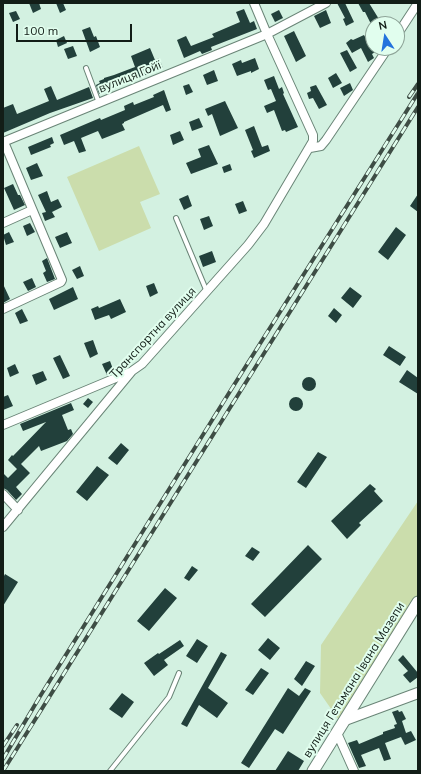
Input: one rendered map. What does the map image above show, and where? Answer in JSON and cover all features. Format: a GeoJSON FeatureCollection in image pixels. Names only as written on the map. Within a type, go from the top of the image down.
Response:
{"type":"FeatureCollection","features":[{"type":"Feature","properties":{"kind":"main road","name":"вулиця Гетьмана Івана Мазепи"},"geometry":{"type":"LineString","coordinates":[[313,771],[418,602]]}},
{"type":"Feature","properties":{"kind":"street"},"geometry":{"type":"LineString","coordinates":[[254,3],[312,135],[314,141],[310,148]]}},
{"type":"Feature","properties":{"kind":"street","name":"вулиця Гойї"},"geometry":{"type":"LineString","coordinates":[[4,142],[267,34],[326,3]]}},
{"type":"Feature","properties":{"kind":"street"},"geometry":{"type":"LineString","coordinates":[[405,23],[418,3]]}},
{"type":"Feature","properties":{"kind":"street"},"geometry":{"type":"LineString","coordinates":[[310,148],[321,146],[326,140],[383,56]]}},
{"type":"Feature","properties":{"kind":"street"},"geometry":{"type":"LineString","coordinates":[[3,309],[61,282],[62,280],[4,142]]}},
{"type":"Feature","properties":{"kind":"street","name":"Транспортна вулиця"},"geometry":{"type":"LineString","coordinates":[[3,527],[132,371],[142,364],[207,293],[248,245],[264,224],[310,148]]}},
{"type":"Feature","properties":{"kind":"street"},"geometry":{"type":"LineString","coordinates":[[3,223],[32,210]]}},
{"type":"Feature","properties":{"kind":"street"},"geometry":{"type":"LineString","coordinates":[[3,425],[132,371]]}},
{"type":"Feature","properties":{"kind":"street"},"geometry":{"type":"LineString","coordinates":[[3,494],[18,510]]}},
{"type":"Feature","properties":{"kind":"street"},"geometry":{"type":"LineString","coordinates":[[345,720],[418,693]]}},
{"type":"Feature","properties":{"kind":"street"},"geometry":{"type":"LineString","coordinates":[[337,733],[354,771]]}},
{"type":"Feature","properties":{"kind":"lane"},"geometry":{"type":"LineString","coordinates":[[86,68],[98,103]]}},
{"type":"Feature","properties":{"kind":"lane"},"geometry":{"type":"LineString","coordinates":[[176,218],[207,293]]}},
{"type":"Feature","properties":{"kind":"lane"},"geometry":{"type":"LineString","coordinates":[[110,771],[169,697],[178,673]]}},
{"type":"Feature","properties":{"kind":"green space"},"geometry":{"type":"Polygon","coordinates":[[[139,146],[160,194],[140,202],[151,228],[99,251],[67,177],[139,146]]]}},
{"type":"Feature","properties":{"kind":"green space"},"geometry":{"type":"Polygon","coordinates":[[[418,501],[418,604],[343,726],[320,693],[321,645],[418,501]]]}},
{"type":"Feature","properties":{"kind":"building"},"geometry":{"type":"Polygon","coordinates":[[[29,3],[39,3],[41,9],[33,13],[29,3]]]}},
{"type":"Feature","properties":{"kind":"building"},"geometry":{"type":"Polygon","coordinates":[[[56,3],[63,3],[66,10],[60,13],[56,3]]]}},
{"type":"Feature","properties":{"kind":"building"},"geometry":{"type":"Polygon","coordinates":[[[337,3],[345,3],[354,22],[346,26],[343,19],[345,18],[337,3]]]}},
{"type":"Feature","properties":{"kind":"building"},"geometry":{"type":"Polygon","coordinates":[[[358,3],[369,3],[377,16],[367,16],[365,12],[363,12],[358,3]]]}},
{"type":"Feature","properties":{"kind":"building"},"geometry":{"type":"Polygon","coordinates":[[[244,9],[250,23],[254,21],[257,29],[211,47],[212,50],[202,54],[200,51],[184,58],[177,40],[186,36],[191,46],[214,37],[212,34],[240,22],[236,12],[244,9]]]}},
{"type":"Feature","properties":{"kind":"building"},"geometry":{"type":"Polygon","coordinates":[[[279,10],[283,18],[275,22],[271,14],[279,10]]]}},
{"type":"Feature","properties":{"kind":"building"},"geometry":{"type":"Polygon","coordinates":[[[326,10],[331,23],[320,28],[314,16],[326,10]]]}},
{"type":"Feature","properties":{"kind":"building"},"geometry":{"type":"Polygon","coordinates":[[[16,11],[20,19],[13,22],[9,13],[16,11]]]}},
{"type":"Feature","properties":{"kind":"building"},"geometry":{"type":"Polygon","coordinates":[[[90,27],[94,37],[96,36],[100,47],[90,52],[82,30],[90,27]]]}},
{"type":"Feature","properties":{"kind":"building"},"geometry":{"type":"Polygon","coordinates":[[[294,31],[306,56],[296,62],[284,36],[294,31]]]}},
{"type":"Feature","properties":{"kind":"building"},"geometry":{"type":"Polygon","coordinates":[[[364,35],[365,56],[361,48],[352,53],[346,43],[351,39],[353,40],[364,35]]]}},
{"type":"Feature","properties":{"kind":"building"},"geometry":{"type":"Polygon","coordinates":[[[64,36],[67,43],[58,47],[56,40],[64,36]]]}},
{"type":"Feature","properties":{"kind":"building"},"geometry":{"type":"Polygon","coordinates":[[[73,46],[77,56],[68,59],[64,49],[73,46]]]}},
{"type":"Feature","properties":{"kind":"building"},"geometry":{"type":"Polygon","coordinates":[[[150,48],[155,60],[159,58],[163,68],[99,94],[96,85],[100,83],[99,81],[135,67],[131,56],[150,48]]]}},
{"type":"Feature","properties":{"kind":"building"},"geometry":{"type":"Polygon","coordinates":[[[347,50],[357,68],[350,72],[340,53],[347,50]]]}},
{"type":"Feature","properties":{"kind":"building"},"geometry":{"type":"Polygon","coordinates":[[[365,56],[373,56],[374,58],[368,62],[365,56]]]}},
{"type":"Feature","properties":{"kind":"building"},"geometry":{"type":"Polygon","coordinates":[[[255,58],[259,69],[251,73],[251,71],[237,76],[232,64],[241,60],[242,63],[255,58]]]}},
{"type":"Feature","properties":{"kind":"building"},"geometry":{"type":"Polygon","coordinates":[[[214,70],[218,81],[207,85],[203,75],[214,70]]]}},
{"type":"Feature","properties":{"kind":"building"},"geometry":{"type":"Polygon","coordinates":[[[336,73],[342,83],[333,88],[328,78],[336,73]]]}},
{"type":"Feature","properties":{"kind":"building"},"geometry":{"type":"Polygon","coordinates":[[[274,76],[279,89],[282,87],[283,94],[298,127],[286,132],[285,130],[282,131],[274,110],[267,113],[264,106],[276,101],[271,89],[268,90],[264,80],[274,76]]]}},
{"type":"Feature","properties":{"kind":"building"},"geometry":{"type":"Polygon","coordinates":[[[350,83],[353,90],[344,96],[340,88],[350,83]]]}},
{"type":"Feature","properties":{"kind":"building"},"geometry":{"type":"Polygon","coordinates":[[[189,84],[193,92],[186,95],[183,86],[189,84]]]}},
{"type":"Feature","properties":{"kind":"building"},"geometry":{"type":"Polygon","coordinates":[[[316,85],[327,105],[319,109],[313,98],[309,99],[307,93],[311,91],[310,87],[316,85]]]}},
{"type":"Feature","properties":{"kind":"building"},"geometry":{"type":"Polygon","coordinates":[[[51,86],[57,100],[89,87],[93,98],[50,113],[3,133],[3,108],[13,104],[17,114],[49,101],[44,89],[51,86]]]}},
{"type":"Feature","properties":{"kind":"building"},"geometry":{"type":"Polygon","coordinates":[[[164,90],[171,110],[166,112],[163,105],[124,122],[122,124],[125,130],[102,139],[98,131],[81,138],[86,151],[79,153],[74,141],[64,145],[60,135],[100,118],[101,120],[125,110],[124,106],[133,102],[134,105],[154,97],[153,95],[164,90]]]}},
{"type":"Feature","properties":{"kind":"building"},"geometry":{"type":"Polygon","coordinates":[[[225,101],[238,128],[220,136],[212,114],[208,116],[205,109],[225,101]]]}},
{"type":"Feature","properties":{"kind":"building"},"geometry":{"type":"Polygon","coordinates":[[[199,118],[203,127],[192,131],[189,122],[199,118]]]}},
{"type":"Feature","properties":{"kind":"building"},"geometry":{"type":"Polygon","coordinates":[[[254,126],[262,147],[268,145],[270,151],[254,158],[251,151],[253,150],[245,130],[254,126]]]}},
{"type":"Feature","properties":{"kind":"building"},"geometry":{"type":"Polygon","coordinates":[[[180,131],[184,140],[173,145],[170,135],[180,131]]]}},
{"type":"Feature","properties":{"kind":"building"},"geometry":{"type":"Polygon","coordinates":[[[52,137],[54,143],[50,145],[51,147],[31,155],[28,147],[52,137]]]}},
{"type":"Feature","properties":{"kind":"building"},"geometry":{"type":"Polygon","coordinates":[[[209,145],[218,164],[191,174],[186,163],[201,157],[198,149],[209,145]]]}},
{"type":"Feature","properties":{"kind":"building"},"geometry":{"type":"Polygon","coordinates":[[[37,163],[43,176],[31,180],[26,168],[37,163]]]}},
{"type":"Feature","properties":{"kind":"building"},"geometry":{"type":"Polygon","coordinates":[[[230,164],[232,170],[224,173],[222,167],[230,164]]]}},
{"type":"Feature","properties":{"kind":"building"},"geometry":{"type":"Polygon","coordinates":[[[13,184],[25,205],[14,210],[4,188],[13,184]]]}},
{"type":"Feature","properties":{"kind":"building"},"geometry":{"type":"Polygon","coordinates":[[[47,191],[51,202],[58,199],[62,207],[52,212],[55,217],[45,221],[42,213],[46,212],[38,195],[47,191]]]}},
{"type":"Feature","properties":{"kind":"building"},"geometry":{"type":"Polygon","coordinates":[[[418,194],[418,212],[410,206],[418,194]]]}},
{"type":"Feature","properties":{"kind":"building"},"geometry":{"type":"Polygon","coordinates":[[[188,195],[192,206],[184,210],[179,199],[188,195]]]}},
{"type":"Feature","properties":{"kind":"building"},"geometry":{"type":"Polygon","coordinates":[[[243,201],[247,211],[239,214],[235,204],[243,201]]]}},
{"type":"Feature","properties":{"kind":"building"},"geometry":{"type":"Polygon","coordinates":[[[209,216],[213,226],[204,230],[200,219],[209,216]]]}},
{"type":"Feature","properties":{"kind":"building"},"geometry":{"type":"Polygon","coordinates":[[[30,223],[35,232],[27,236],[23,226],[30,223]]]}},
{"type":"Feature","properties":{"kind":"building"},"geometry":{"type":"Polygon","coordinates":[[[396,227],[406,235],[388,260],[378,252],[396,227]]]}},
{"type":"Feature","properties":{"kind":"building"},"geometry":{"type":"Polygon","coordinates":[[[9,232],[14,242],[6,245],[3,235],[9,232]]]}},
{"type":"Feature","properties":{"kind":"building"},"geometry":{"type":"Polygon","coordinates":[[[67,232],[72,243],[60,248],[55,237],[67,232]]]}},
{"type":"Feature","properties":{"kind":"building"},"geometry":{"type":"Polygon","coordinates":[[[212,251],[216,262],[203,267],[199,256],[212,251]]]}},
{"type":"Feature","properties":{"kind":"building"},"geometry":{"type":"Polygon","coordinates":[[[47,258],[55,279],[47,282],[43,273],[46,271],[42,261],[47,258]]]}},
{"type":"Feature","properties":{"kind":"building"},"geometry":{"type":"Polygon","coordinates":[[[80,266],[84,276],[77,279],[72,270],[80,266]]]}},
{"type":"Feature","properties":{"kind":"building"},"geometry":{"type":"Polygon","coordinates":[[[32,278],[36,287],[28,291],[23,282],[32,278]]]}},
{"type":"Feature","properties":{"kind":"building"},"geometry":{"type":"Polygon","coordinates":[[[154,283],[158,293],[150,297],[146,286],[154,283]]]}},
{"type":"Feature","properties":{"kind":"building"},"geometry":{"type":"Polygon","coordinates":[[[3,284],[10,299],[3,303],[3,284]]]}},
{"type":"Feature","properties":{"kind":"building"},"geometry":{"type":"Polygon","coordinates":[[[73,287],[78,299],[54,310],[49,299],[73,287]]]}},
{"type":"Feature","properties":{"kind":"building"},"geometry":{"type":"Polygon","coordinates":[[[350,287],[362,296],[353,308],[341,298],[350,287]]]}},
{"type":"Feature","properties":{"kind":"building"},"geometry":{"type":"Polygon","coordinates":[[[120,299],[126,312],[111,319],[109,315],[95,320],[91,309],[98,306],[99,308],[120,299]]]}},
{"type":"Feature","properties":{"kind":"building"},"geometry":{"type":"Polygon","coordinates":[[[334,308],[342,315],[336,323],[328,316],[334,308]]]}},
{"type":"Feature","properties":{"kind":"building"},"geometry":{"type":"Polygon","coordinates":[[[22,309],[28,321],[20,324],[15,313],[22,309]]]}},
{"type":"Feature","properties":{"kind":"building"},"geometry":{"type":"Polygon","coordinates":[[[93,340],[98,354],[90,358],[84,343],[93,340]]]}},
{"type":"Feature","properties":{"kind":"building"},"geometry":{"type":"Polygon","coordinates":[[[389,346],[406,357],[400,366],[383,355],[389,346]]]}},
{"type":"Feature","properties":{"kind":"building"},"geometry":{"type":"Polygon","coordinates":[[[60,355],[70,376],[63,379],[53,358],[60,355]]]}},
{"type":"Feature","properties":{"kind":"building"},"geometry":{"type":"Polygon","coordinates":[[[110,361],[114,372],[107,375],[102,364],[110,361]]]}},
{"type":"Feature","properties":{"kind":"building"},"geometry":{"type":"Polygon","coordinates":[[[15,364],[19,373],[10,377],[7,368],[15,364]]]}},
{"type":"Feature","properties":{"kind":"building"},"geometry":{"type":"Polygon","coordinates":[[[407,370],[418,378],[418,394],[399,382],[407,370]]]}},
{"type":"Feature","properties":{"kind":"building"},"geometry":{"type":"Polygon","coordinates":[[[43,371],[47,380],[36,385],[32,375],[43,371]]]}},
{"type":"Feature","properties":{"kind":"building"},"geometry":{"type":"Polygon","coordinates":[[[306,377],[312,377],[316,381],[316,387],[312,391],[306,391],[302,387],[302,381],[306,377]]]}},
{"type":"Feature","properties":{"kind":"building"},"geometry":{"type":"Polygon","coordinates":[[[8,395],[13,406],[3,410],[3,397],[8,395]]]}},
{"type":"Feature","properties":{"kind":"building"},"geometry":{"type":"Polygon","coordinates":[[[293,397],[299,397],[303,401],[303,407],[299,411],[293,411],[289,407],[289,401],[293,397]]]}},
{"type":"Feature","properties":{"kind":"building"},"geometry":{"type":"Polygon","coordinates":[[[88,398],[93,402],[88,408],[83,404],[88,398]]]}},
{"type":"Feature","properties":{"kind":"building"},"geometry":{"type":"Polygon","coordinates":[[[71,403],[74,410],[62,415],[68,430],[71,429],[73,434],[67,441],[41,451],[39,446],[21,464],[30,473],[16,487],[22,494],[16,500],[7,490],[3,488],[3,473],[8,478],[17,469],[8,460],[46,422],[23,431],[20,424],[71,403]]]}},
{"type":"Feature","properties":{"kind":"building"},"geometry":{"type":"Polygon","coordinates":[[[121,443],[129,450],[117,465],[108,458],[121,443]]]}},
{"type":"Feature","properties":{"kind":"building"},"geometry":{"type":"Polygon","coordinates":[[[318,452],[327,457],[306,488],[297,482],[318,452]]]}},
{"type":"Feature","properties":{"kind":"building"},"geometry":{"type":"Polygon","coordinates":[[[97,466],[109,475],[87,501],[76,492],[97,466]]]}},
{"type":"Feature","properties":{"kind":"building"},"geometry":{"type":"Polygon","coordinates":[[[370,484],[376,489],[374,491],[383,501],[359,523],[361,525],[347,539],[331,521],[370,484]]]}},
{"type":"Feature","properties":{"kind":"building"},"geometry":{"type":"Polygon","coordinates":[[[308,545],[322,559],[265,617],[251,604],[308,545]]]}},
{"type":"Feature","properties":{"kind":"building"},"geometry":{"type":"Polygon","coordinates":[[[252,547],[260,552],[253,561],[245,556],[252,547]]]}},
{"type":"Feature","properties":{"kind":"building"},"geometry":{"type":"Polygon","coordinates":[[[192,566],[198,570],[189,581],[184,578],[192,566]]]}},
{"type":"Feature","properties":{"kind":"building"},"geometry":{"type":"Polygon","coordinates":[[[5,574],[18,582],[3,606],[3,578],[5,574]]]}},
{"type":"Feature","properties":{"kind":"building"},"geometry":{"type":"Polygon","coordinates":[[[165,588],[177,598],[149,631],[137,621],[165,588]]]}},
{"type":"Feature","properties":{"kind":"building"},"geometry":{"type":"Polygon","coordinates":[[[268,638],[280,648],[270,660],[258,650],[268,638]]]}},
{"type":"Feature","properties":{"kind":"building"},"geometry":{"type":"Polygon","coordinates":[[[197,639],[208,646],[197,663],[186,656],[197,639]]]}},
{"type":"Feature","properties":{"kind":"building"},"geometry":{"type":"Polygon","coordinates":[[[180,640],[184,646],[164,660],[168,665],[154,676],[144,663],[180,640]]]}},
{"type":"Feature","properties":{"kind":"building"},"geometry":{"type":"Polygon","coordinates":[[[221,652],[227,655],[208,688],[228,703],[217,718],[199,705],[187,727],[181,724],[221,652]]]}},
{"type":"Feature","properties":{"kind":"building"},"geometry":{"type":"Polygon","coordinates":[[[403,655],[418,673],[418,677],[410,683],[403,675],[408,671],[398,660],[403,655]]]}},
{"type":"Feature","properties":{"kind":"building"},"geometry":{"type":"Polygon","coordinates":[[[306,661],[315,666],[302,686],[294,679],[306,661]]]}},
{"type":"Feature","properties":{"kind":"building"},"geometry":{"type":"Polygon","coordinates":[[[261,668],[269,673],[253,695],[245,690],[261,668]]]}},
{"type":"Feature","properties":{"kind":"building"},"geometry":{"type":"Polygon","coordinates":[[[288,688],[299,696],[305,688],[311,691],[283,734],[275,729],[249,768],[241,763],[288,688]]]}},
{"type":"Feature","properties":{"kind":"building"},"geometry":{"type":"Polygon","coordinates":[[[122,693],[134,702],[122,718],[109,709],[122,693]]]}},
{"type":"Feature","properties":{"kind":"building"},"geometry":{"type":"Polygon","coordinates":[[[398,710],[399,712],[402,711],[406,719],[402,721],[406,733],[411,731],[416,740],[405,745],[401,737],[385,743],[391,759],[384,761],[379,748],[361,755],[366,766],[359,768],[348,743],[357,740],[359,744],[383,734],[383,732],[395,728],[394,725],[397,724],[392,712],[398,710]]]}},
{"type":"Feature","properties":{"kind":"building"},"geometry":{"type":"Polygon","coordinates":[[[288,751],[304,761],[298,771],[275,771],[288,751]]]}},
{"type":"Feature","properties":{"kind":"railway"},"geometry":{"type":"LineString","coordinates":[[409,97],[418,84]]}},
{"type":"Feature","properties":{"kind":"railway"},"geometry":{"type":"LineString","coordinates":[[3,759],[39,698],[234,385],[418,93]]}},
{"type":"Feature","properties":{"kind":"railway"},"geometry":{"type":"LineString","coordinates":[[3,771],[418,107]]}},
{"type":"Feature","properties":{"kind":"railway"},"geometry":{"type":"LineString","coordinates":[[3,746],[17,725]]}}]}
